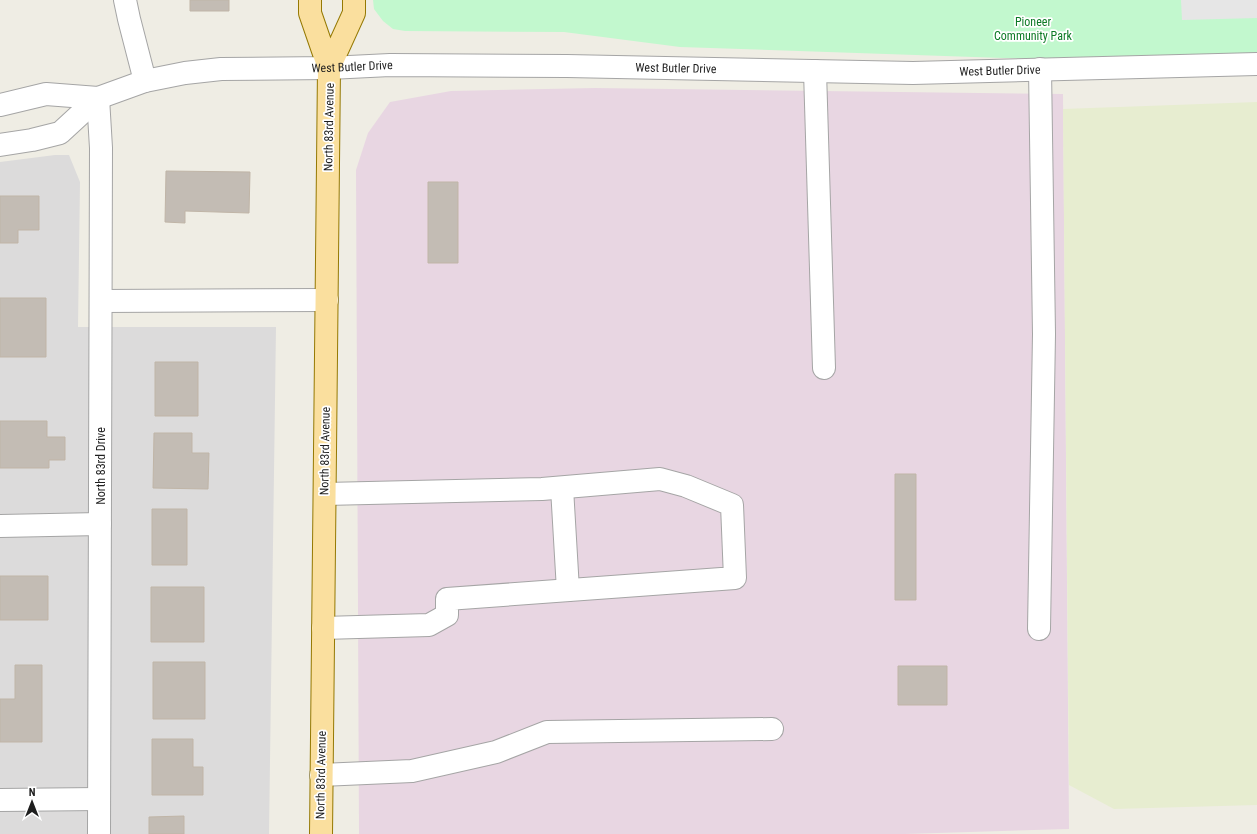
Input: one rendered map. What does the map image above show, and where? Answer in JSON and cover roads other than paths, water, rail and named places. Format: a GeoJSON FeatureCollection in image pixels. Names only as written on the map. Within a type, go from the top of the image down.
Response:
{"type":"FeatureCollection","features":[{"type":"Feature","properties":{"kind":"main road","name":"North 83rd Avenue"},"geometry":{"type":"LineString","coordinates":[[310,0],[310,13],[329,68],[321,834]]}},
{"type":"Feature","properties":{"kind":"main road","name":"North 83rd Avenue"},"geometry":{"type":"LineString","coordinates":[[329,68],[354,13],[354,0]]}},
{"type":"Feature","properties":{"kind":"street"},"geometry":{"type":"LineString","coordinates":[[125,0],[145,81]]}},
{"type":"Feature","properties":{"kind":"street","name":"West Butler Drive"},"geometry":{"type":"LineString","coordinates":[[0,145],[32,140],[60,133],[98,98],[145,81],[185,73],[221,70],[397,65],[574,66],[913,73],[1257,64]]}},
{"type":"Feature","properties":{"kind":"street"},"geometry":{"type":"LineString","coordinates":[[1039,629],[1044,334],[1040,70]]}},
{"type":"Feature","properties":{"kind":"street"},"geometry":{"type":"LineString","coordinates":[[815,71],[824,368]]}},
{"type":"Feature","properties":{"kind":"street","name":"West Butler Drive"},"geometry":{"type":"LineString","coordinates":[[0,105],[46,94],[98,98]]}},
{"type":"Feature","properties":{"kind":"street","name":"North 83rd Drive"},"geometry":{"type":"LineString","coordinates":[[98,98],[101,148],[99,834]]}},
{"type":"Feature","properties":{"kind":"street"},"geometry":{"type":"LineString","coordinates":[[101,301],[327,300]]}},
{"type":"Feature","properties":{"kind":"street"},"geometry":{"type":"LineString","coordinates":[[323,628],[429,625],[447,615],[447,599],[735,578],[732,505],[686,486],[660,479],[542,489],[325,494]]}},
{"type":"Feature","properties":{"kind":"street"},"geometry":{"type":"LineString","coordinates":[[562,488],[568,590]]}},
{"type":"Feature","properties":{"kind":"street"},"geometry":{"type":"LineString","coordinates":[[0,526],[100,524]]}},
{"type":"Feature","properties":{"kind":"street"},"geometry":{"type":"LineString","coordinates":[[321,775],[412,771],[496,752],[547,732],[772,729]]}},
{"type":"Feature","properties":{"kind":"street"},"geometry":{"type":"LineString","coordinates":[[0,800],[99,799]]}},
{"type":"Feature","properties":{"kind":"park label","name":"Pioneer Community Park"},"geometry":{"type":"Point","coordinates":[1033,29]}}]}
